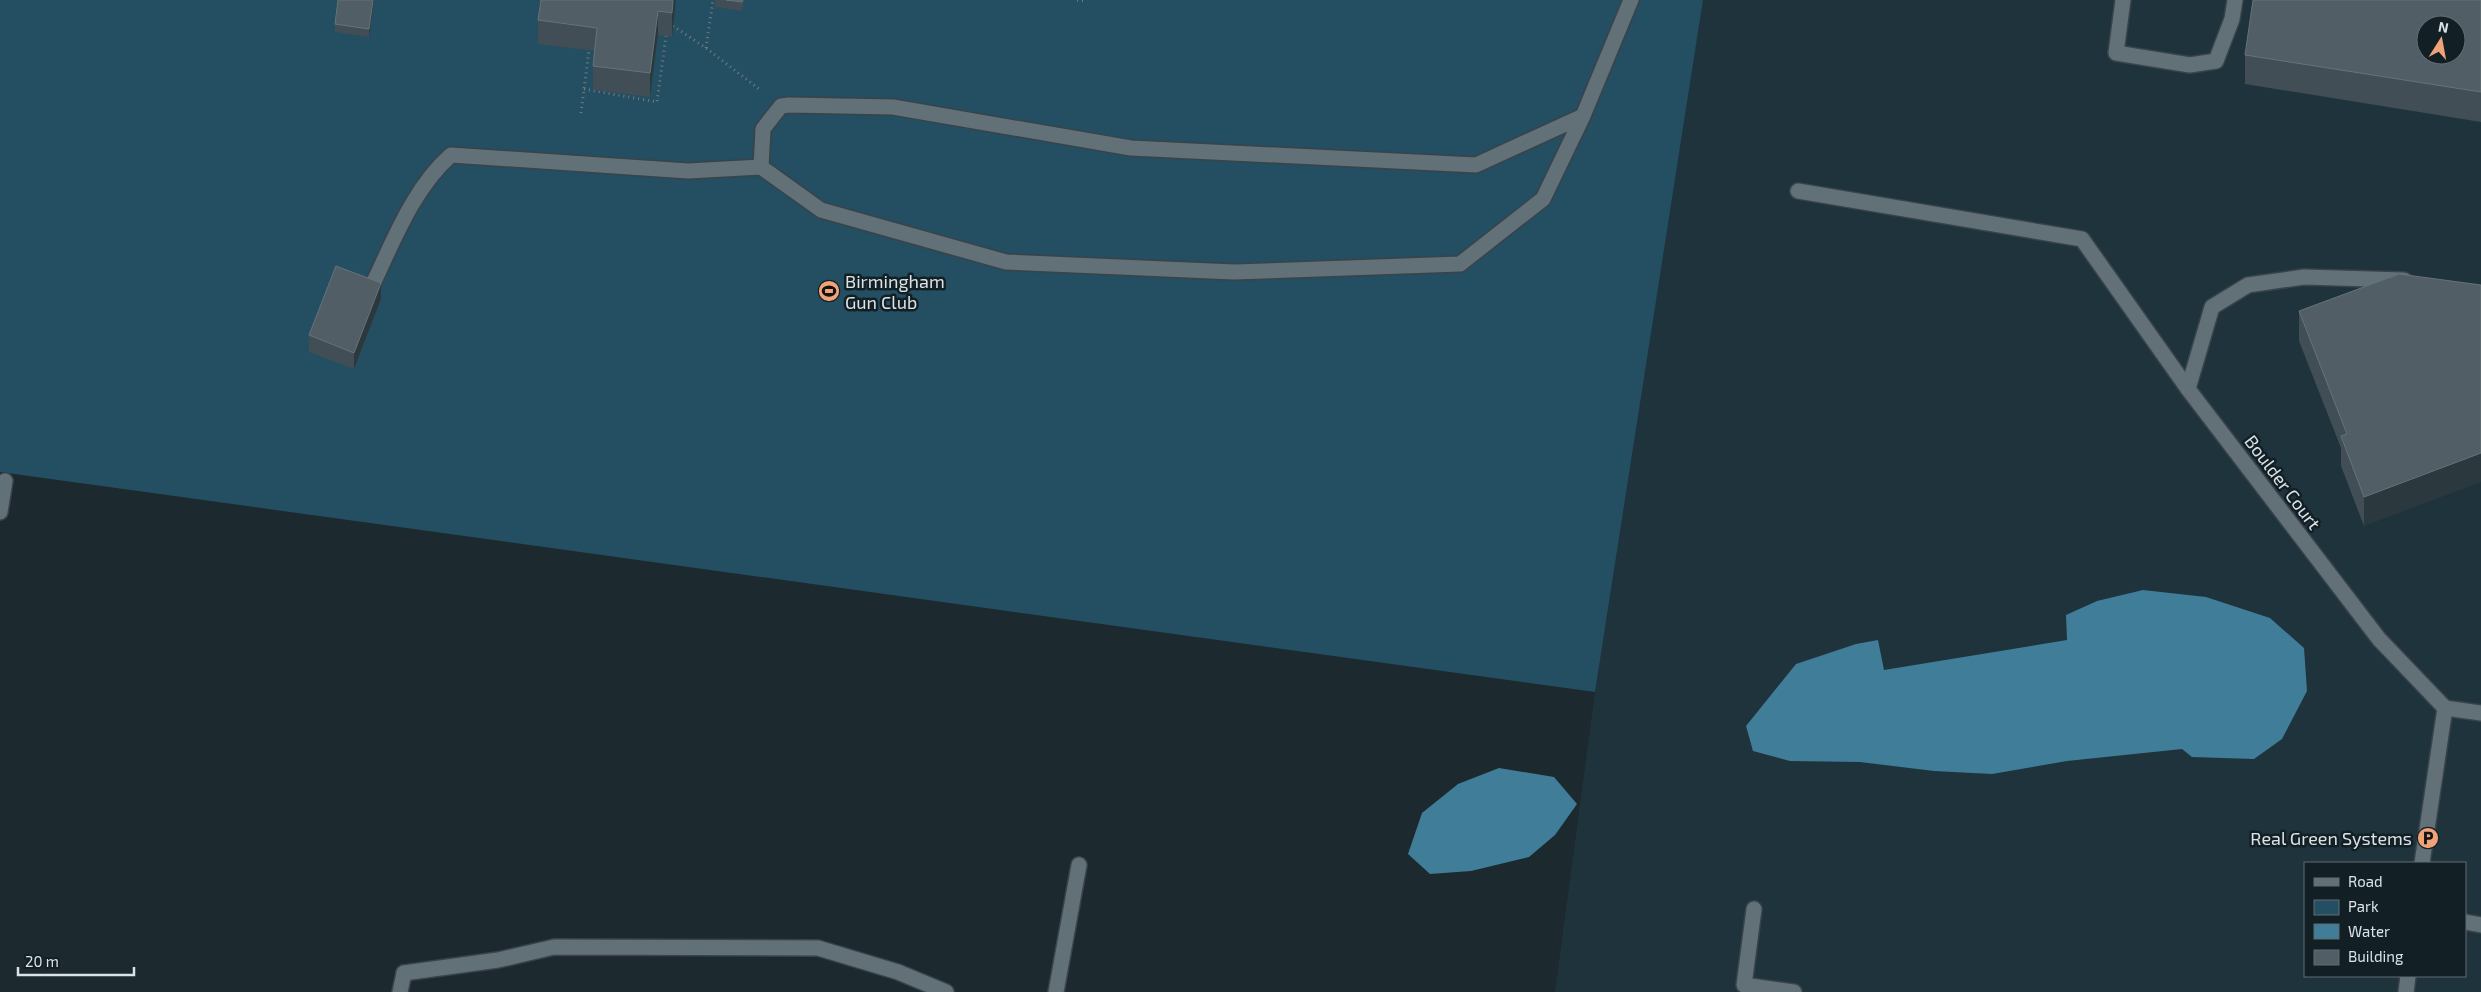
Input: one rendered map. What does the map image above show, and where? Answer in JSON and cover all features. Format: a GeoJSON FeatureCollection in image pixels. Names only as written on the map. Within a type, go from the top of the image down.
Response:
{"type":"FeatureCollection","features":[{"type":"Feature","properties":{"kind":"street"},"geometry":{"type":"LineString","coordinates":[[368,294],[413,204],[437,167],[451,155],[688,172],[761,167],[821,210],[1006,262],[1234,272],[1460,264],[1543,200],[1583,116],[1631,0]]}},
{"type":"Feature","properties":{"kind":"street"},"geometry":{"type":"LineString","coordinates":[[2123,0],[2116,53],[2190,65],[2216,61],[2232,19],[2235,0]]}},
{"type":"Feature","properties":{"kind":"street"},"geometry":{"type":"LineString","coordinates":[[761,167],[763,129],[781,106],[893,107],[1131,148],[1476,165],[1583,116]]}},
{"type":"Feature","properties":{"kind":"street","name":"Boulder Court"},"geometry":{"type":"LineString","coordinates":[[1798,191],[2082,239],[2188,389],[2379,639],[2445,708]]}},
{"type":"Feature","properties":{"kind":"street"},"geometry":{"type":"LineString","coordinates":[[2188,389],[2212,307],[2248,285],[2304,277],[2416,281]]}},
{"type":"Feature","properties":{"kind":"street"},"geometry":{"type":"LineString","coordinates":[[0,512],[5,481]]}},
{"type":"Feature","properties":{"kind":"street"},"geometry":{"type":"LineString","coordinates":[[2422,862],[2445,708],[2481,713]]}},
{"type":"Feature","properties":{"kind":"street"},"geometry":{"type":"LineString","coordinates":[[1056,992],[1079,865]]}},
{"type":"Feature","properties":{"kind":"street"},"geometry":{"type":"LineString","coordinates":[[1754,909],[1744,985],[1794,992]]}},
{"type":"Feature","properties":{"kind":"street"},"geometry":{"type":"LineString","coordinates":[[2466,922],[2481,925]]}},
{"type":"Feature","properties":{"kind":"street"},"geometry":{"type":"LineString","coordinates":[[400,992],[404,973],[498,960],[554,947],[818,948],[898,972],[946,992]]}},
{"type":"Feature","properties":{"kind":"street"},"geometry":{"type":"LineString","coordinates":[[2406,992],[2408,977]]}},
{"type":"Feature","properties":{"kind":"path"},"geometry":{"type":"LineString","coordinates":[[706,48],[713,0]]}},
{"type":"Feature","properties":{"kind":"path"},"geometry":{"type":"LineString","coordinates":[[1077,0],[1086,1]]}},
{"type":"Feature","properties":{"kind":"path"},"geometry":{"type":"LineString","coordinates":[[673,26],[706,48],[781,106]]}},
{"type":"Feature","properties":{"kind":"path"},"geometry":{"type":"LineString","coordinates":[[584,89],[657,102],[666,36]]}},
{"type":"Feature","properties":{"kind":"path"},"geometry":{"type":"LineString","coordinates":[[581,113],[589,50]]}},
{"type":"Feature","properties":{"kind":"shaded area"},"geometry":{"type":"Polygon","coordinates":[[[1703,0],[2481,0],[2481,992],[1555,992],[1595,692],[1703,0]]]}},
{"type":"Feature","properties":{"kind":"green space","name":"Birmingham Gun Club"},"geometry":{"type":"Polygon","coordinates":[[[0,0],[1703,0],[1595,692],[0,472],[0,0]]]}},
{"type":"Feature","properties":{"kind":"water"},"geometry":{"type":"Polygon","coordinates":[[[2143,590],[2206,597],[2270,618],[2304,648],[2307,691],[2282,739],[2254,759],[2192,757],[2182,749],[2067,761],[1992,774],[1934,771],[1860,762],[1790,761],[1753,751],[1746,726],[1796,664],[1856,644],[1878,640],[1884,670],[2067,640],[2066,615],[2097,601],[2143,590]]]}},
{"type":"Feature","properties":{"kind":"water"},"geometry":{"type":"Polygon","coordinates":[[[1499,768],[1554,777],[1577,804],[1555,835],[1529,857],[1471,871],[1430,874],[1408,854],[1422,813],[1458,784],[1499,768]]]}},
{"type":"Feature","properties":{"kind":"building"},"geometry":{"type":"Polygon","coordinates":[[[338,0],[373,0],[369,29],[335,24],[338,0]]]}},
{"type":"Feature","properties":{"kind":"building"},"geometry":{"type":"Polygon","coordinates":[[[541,0],[673,0],[672,13],[658,11],[650,73],[593,66],[597,28],[538,20],[541,0]]]}},
{"type":"Feature","properties":{"kind":"building"},"geometry":{"type":"Polygon","coordinates":[[[726,0],[743,0],[742,2],[726,0]]]}},
{"type":"Feature","properties":{"kind":"building"},"geometry":{"type":"Polygon","coordinates":[[[2253,0],[2481,0],[2481,92],[2245,55],[2253,0]]]}},
{"type":"Feature","properties":{"kind":"building"},"geometry":{"type":"Polygon","coordinates":[[[336,266],[381,283],[354,353],[309,335],[336,266]]]}},
{"type":"Feature","properties":{"kind":"building"},"geometry":{"type":"Polygon","coordinates":[[[2399,274],[2481,285],[2481,453],[2364,497],[2341,436],[2347,434],[2299,311],[2399,274]]]}},
{"type":"Feature","properties":{"kind":"place","name":"Birmingham Gun Club"},"geometry":{"type":"Point","coordinates":[829,291]}},
{"type":"Feature","properties":{"kind":"place","name":"Real Green Systems"},"geometry":{"type":"Point","coordinates":[2428,838]}}]}
